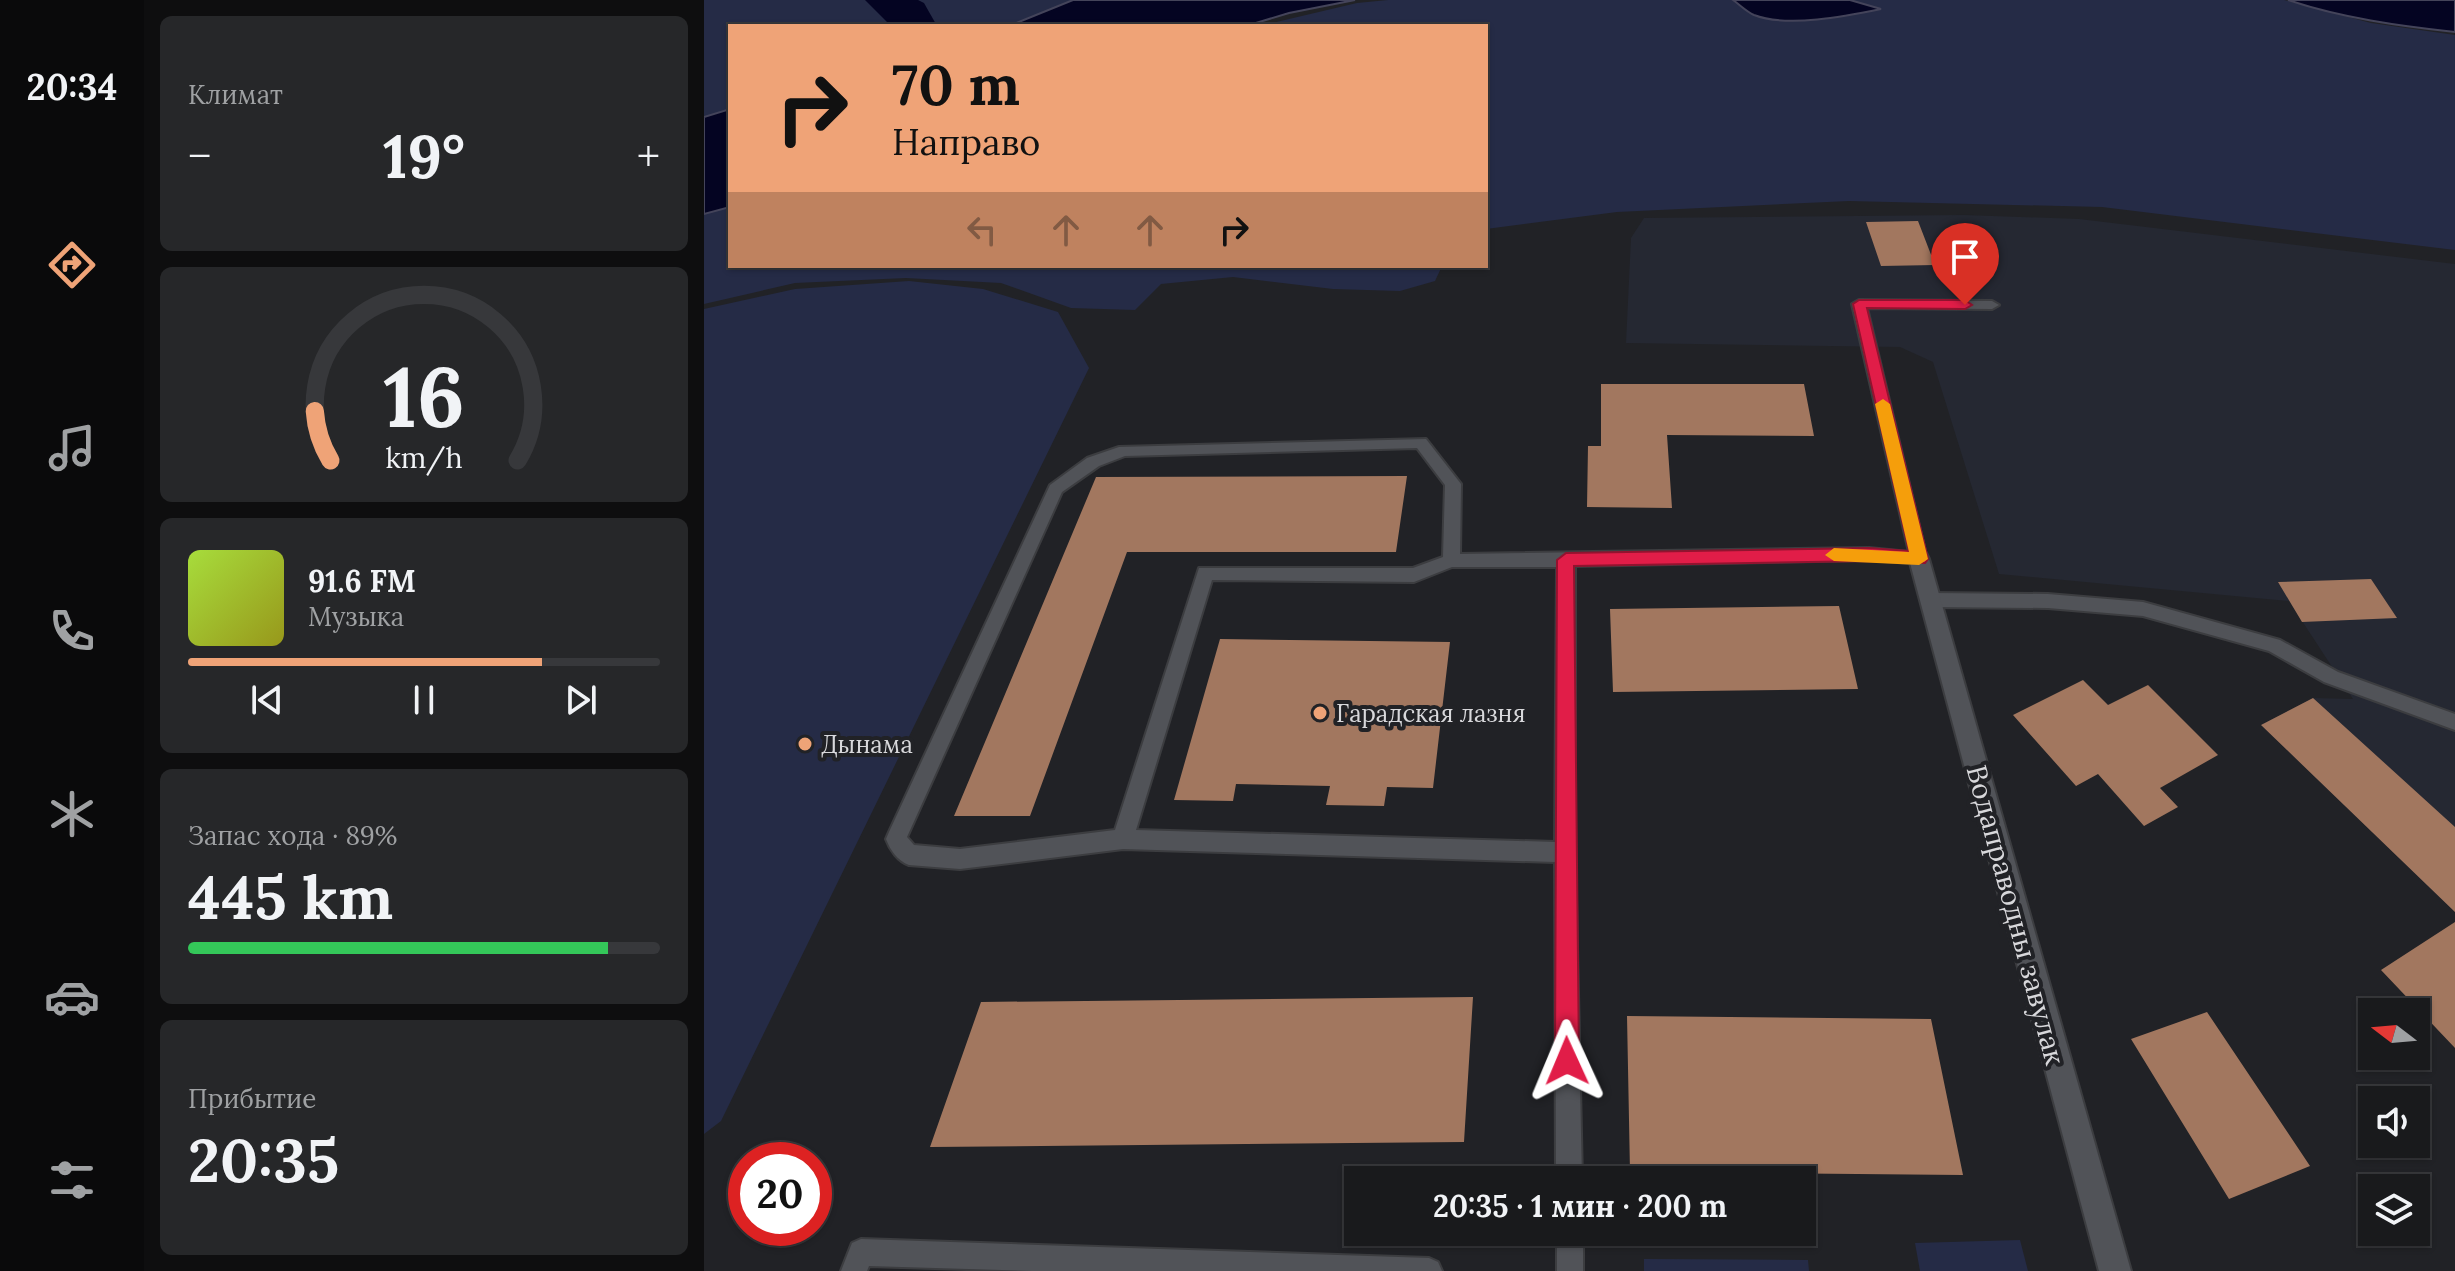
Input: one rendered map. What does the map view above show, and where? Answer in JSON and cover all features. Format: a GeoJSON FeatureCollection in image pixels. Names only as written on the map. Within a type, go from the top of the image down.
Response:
{"type":"FeatureCollection","features":[{"type":"Feature","properties":{"kind":"street","name":"Водаправодны завулак"},"geometry":{"type":"LineString","coordinates":[[1919,559],[2115,1271]]}},
{"type":"Feature","properties":{"kind":"lane"},"geometry":{"type":"LineString","coordinates":[[1123,839],[1205,573],[1414,575],[1451,561],[1869,554],[1919,559],[1859,304],[1992,305]]}},
{"type":"Feature","properties":{"kind":"lane"},"geometry":{"type":"LineString","coordinates":[[1451,561],[1453,484],[1421,443],[1124,451],[1093,462],[1056,489],[896,839],[909,855],[960,859],[1123,839],[1565,852]]}},
{"type":"Feature","properties":{"kind":"lane"},"geometry":{"type":"LineString","coordinates":[[1566,560],[1569,1166]]}},
{"type":"Feature","properties":{"kind":"lane"},"geometry":{"type":"LineString","coordinates":[[1930,600],[2048,601],[2143,609],[2274,645],[2331,677],[2455,722]]}},
{"type":"Feature","properties":{"kind":"lane"},"geometry":{"type":"LineString","coordinates":[[1570,1246],[1570,1271]]}},
{"type":"Feature","properties":{"kind":"lane"},"geometry":{"type":"LineString","coordinates":[[854,1271],[861,1252],[1429,1271]]}},
{"type":"Feature","properties":{"kind":"shaded area"},"geometry":{"type":"Polygon","coordinates":[[[704,0],[1073,0],[1014,24],[728,24],[728,110],[704,117],[704,0]]]}},
{"type":"Feature","properties":{"kind":"shaded area"},"geometry":{"type":"Polygon","coordinates":[[[1073,0],[1355,0],[1289,13],[1253,24],[1014,24],[1073,0]]]}},
{"type":"Feature","properties":{"kind":"shaded area"},"geometry":{"type":"Polygon","coordinates":[[[1388,0],[1733,0],[1753,15],[1879,9],[1850,0],[2284,0],[2371,23],[2455,35],[2455,250],[2102,207],[1849,201],[1617,212],[1488,229],[1488,24],[1268,24],[1357,3],[1388,0]]]}},
{"type":"Feature","properties":{"kind":"shaded area"},"geometry":{"type":"Polygon","coordinates":[[[1733,0],[1850,0],[1881,9],[1817,20],[1783,21],[1754,15],[1733,0]]]}},
{"type":"Feature","properties":{"kind":"shaded area"},"geometry":{"type":"Polygon","coordinates":[[[2288,0],[2455,0],[2455,32],[2329,12],[2288,0]]]}},
{"type":"Feature","properties":{"kind":"shaded area"},"geometry":{"type":"Polygon","coordinates":[[[728,110],[728,208],[704,214],[704,117],[728,110]]]}},
{"type":"Feature","properties":{"kind":"shaded area"},"geometry":{"type":"Polygon","coordinates":[[[728,208],[728,268],[1441,268],[1435,281],[1400,291],[1333,289],[1233,277],[1161,284],[1135,310],[1071,308],[1001,283],[906,278],[795,283],[704,304],[704,214],[728,208]]]}},
{"type":"Feature","properties":{"kind":"shaded area"},"geometry":{"type":"Polygon","coordinates":[[[1964,215],[2079,219],[2455,264],[2455,912],[2261,725],[2313,698],[2353,699],[2289,601],[1999,574],[1933,362],[1900,347],[1626,343],[1631,238],[1644,218],[1964,215]]]}},
{"type":"Feature","properties":{"kind":"shaded area","name":"Дынама"},"geometry":{"type":"Polygon","coordinates":[[[909,281],[983,289],[1058,312],[1089,368],[721,1121],[704,1134],[704,309],[795,289],[909,281]]]}},
{"type":"Feature","properties":{"kind":"shaded area"},"geometry":{"type":"Polygon","coordinates":[[[2020,1240],[2028,1271],[1920,1271],[1915,1243],[2020,1240]]]}},
{"type":"Feature","properties":{"kind":"shaded area"},"geometry":{"type":"Polygon","coordinates":[[[1644,1259],[1808,1260],[1809,1271],[1644,1271],[1644,1259]]]}},
{"type":"Feature","properties":{"kind":"building"},"geometry":{"type":"Polygon","coordinates":[[[1918,221],[1935,265],[1881,266],[1866,222],[1918,221]]]}},
{"type":"Feature","properties":{"kind":"building"},"geometry":{"type":"Polygon","coordinates":[[[1601,384],[1804,384],[1814,436],[1667,435],[1672,508],[1587,507],[1588,446],[1601,446],[1601,384]]]}},
{"type":"Feature","properties":{"kind":"building"},"geometry":{"type":"Polygon","coordinates":[[[1407,476],[1396,552],[1127,552],[1030,816],[954,816],[1096,477],[1407,476]]]}},
{"type":"Feature","properties":{"kind":"building"},"geometry":{"type":"Polygon","coordinates":[[[2371,579],[2397,618],[2302,622],[2278,582],[2371,579]]]}},
{"type":"Feature","properties":{"kind":"building"},"geometry":{"type":"Polygon","coordinates":[[[1839,606],[1858,689],[1613,692],[1610,609],[1839,606]]]}},
{"type":"Feature","properties":{"kind":"building","name":"Гарадская лазня"},"geometry":{"type":"Polygon","coordinates":[[[1220,639],[1450,642],[1433,788],[1387,787],[1384,806],[1326,805],[1330,786],[1236,784],[1233,801],[1174,800],[1220,639]]]}},
{"type":"Feature","properties":{"kind":"building"},"geometry":{"type":"Polygon","coordinates":[[[2083,680],[2108,705],[2148,685],[2218,755],[2160,788],[2178,807],[2144,826],[2098,774],[2076,786],[2013,715],[2083,680]]]}},
{"type":"Feature","properties":{"kind":"building"},"geometry":{"type":"Polygon","coordinates":[[[2313,698],[2455,827],[2455,912],[2261,725],[2313,698]]]}},
{"type":"Feature","properties":{"kind":"building"},"geometry":{"type":"Polygon","coordinates":[[[2455,922],[2455,1048],[2430,1022],[2430,998],[2408,998],[2381,970],[2455,922]]]}},
{"type":"Feature","properties":{"kind":"building"},"geometry":{"type":"Polygon","coordinates":[[[1473,997],[1464,1142],[930,1147],[981,1002],[1473,997]]]}},
{"type":"Feature","properties":{"kind":"building"},"geometry":{"type":"Polygon","coordinates":[[[2207,1012],[2310,1166],[2229,1199],[2131,1039],[2207,1012]]]}},
{"type":"Feature","properties":{"kind":"building"},"geometry":{"type":"Polygon","coordinates":[[[1627,1016],[1931,1019],[1963,1175],[1816,1174],[1816,1166],[1630,1166],[1627,1016]]]}},
{"type":"Feature","properties":{"kind":"waterway"},"geometry":{"type":"LineString","coordinates":[[887,0],[908,13],[913,24]]}},
{"type":"Feature","properties":{"kind":"slow traffic"},"geometry":{"type":"LineString","coordinates":[[1834,555],[1869,554],[1919,559],[1883,404]]}},
{"type":"Feature","properties":{"kind":"place","name":"Гарадская лазня"},"geometry":{"type":"Point","coordinates":[1320,713]}},
{"type":"Feature","properties":{"kind":"place","name":"Дынама"},"geometry":{"type":"Point","coordinates":[805,744]}},
{"type":"Feature","properties":{"kind":"route"},"geometry":{"type":"LineString","coordinates":[[1567,1061],[1566,560],[1869,554],[1919,559],[1859,304],[1965,305]]}}]}
